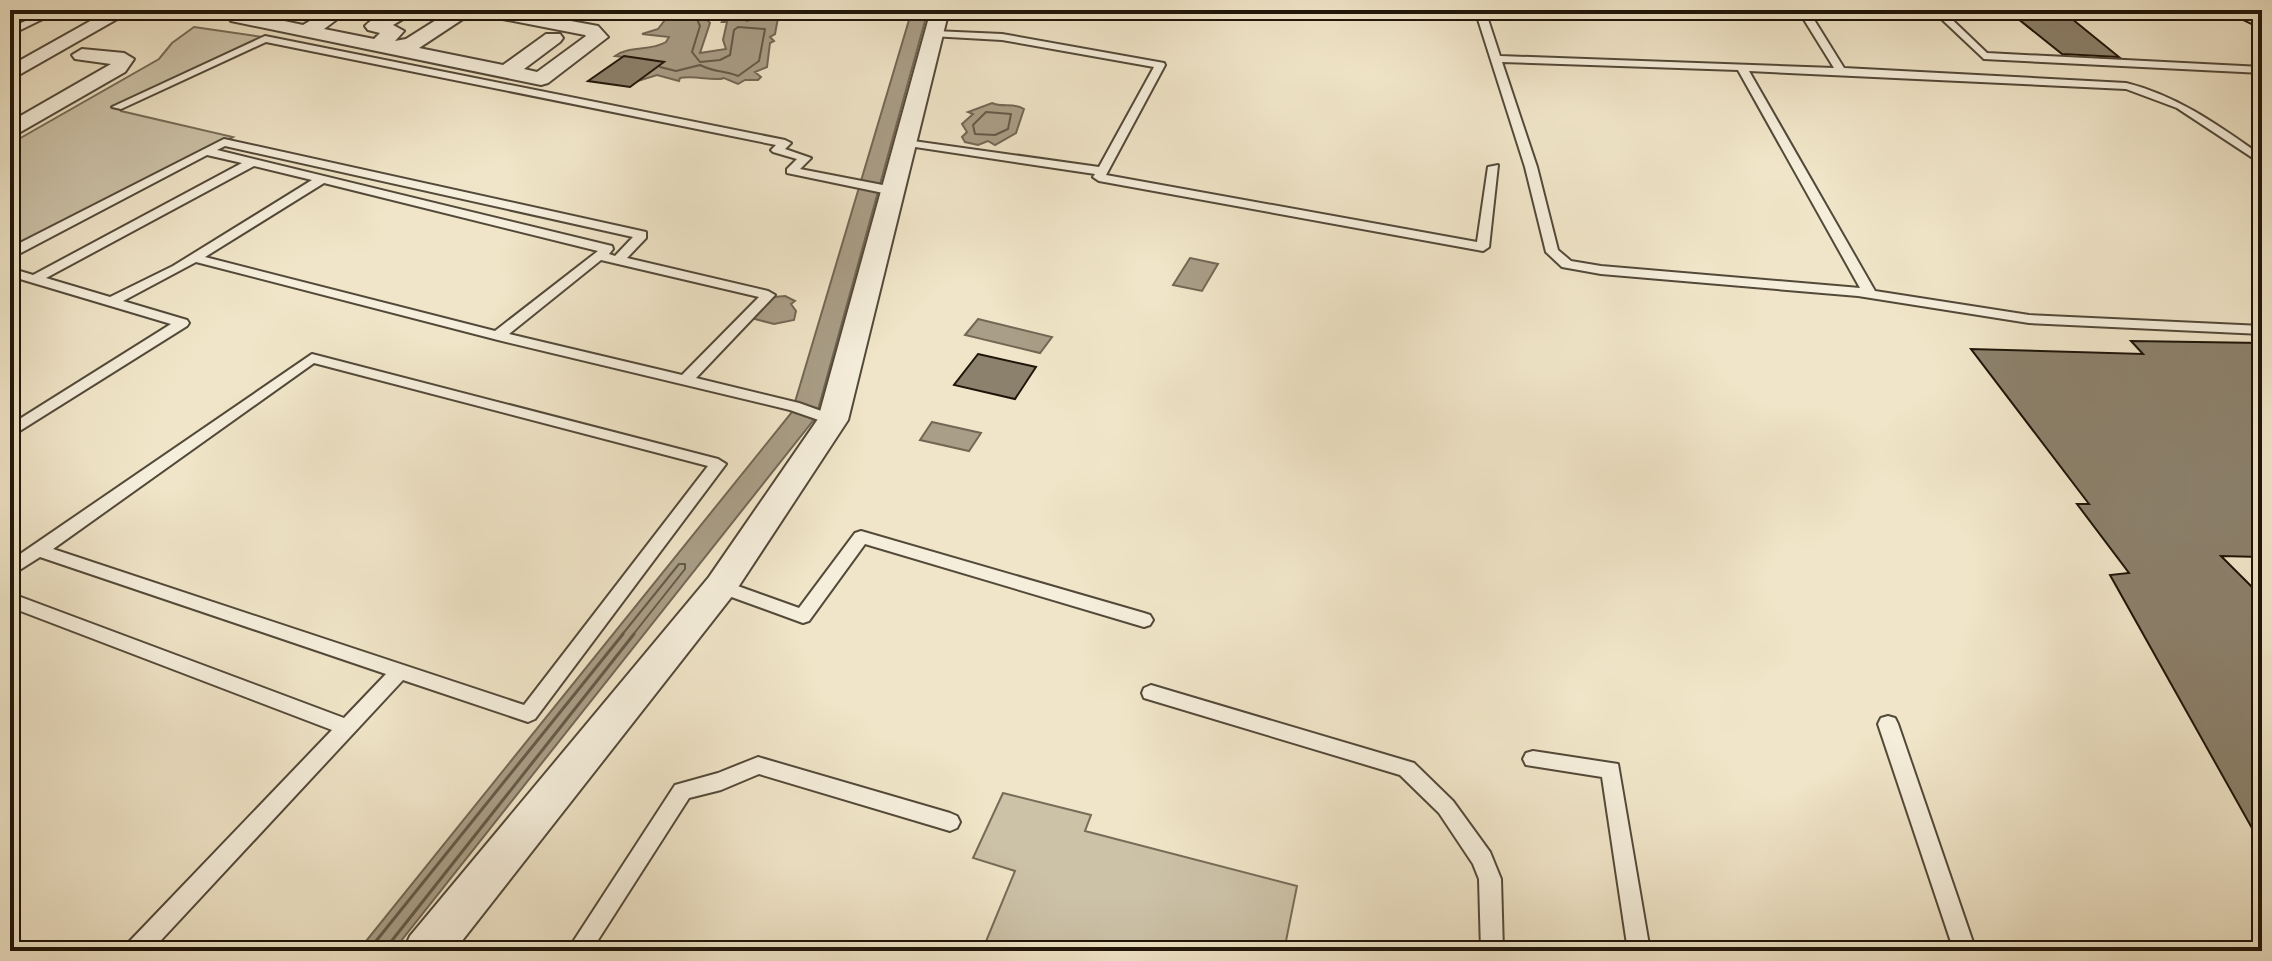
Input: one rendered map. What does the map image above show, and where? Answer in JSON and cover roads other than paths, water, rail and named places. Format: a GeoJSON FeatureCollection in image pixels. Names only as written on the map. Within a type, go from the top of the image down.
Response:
{"type":"FeatureCollection","features":[{"type":"Feature","properties":{"kind":"highway"},"geometry":{"type":"LineString","coordinates":[[2244,10],[2262,20]]}},
{"type":"Feature","properties":{"kind":"street"},"geometry":{"type":"LineString","coordinates":[[10,95],[124,10]]}},
{"type":"Feature","properties":{"kind":"street"},"geometry":{"type":"LineString","coordinates":[[251,10],[238,17],[380,47],[413,49],[541,79],[598,37],[598,33],[591,30],[479,10]]}},
{"type":"Feature","properties":{"kind":"street"},"geometry":{"type":"LineString","coordinates":[[288,10],[296,14],[329,13],[326,20],[304,32]]}},
{"type":"Feature","properties":{"kind":"street"},"geometry":{"type":"LineString","coordinates":[[380,47],[394,31],[375,26],[409,10]]}},
{"type":"Feature","properties":{"kind":"street"},"geometry":{"type":"LineString","coordinates":[[413,49],[465,10]]}},
{"type":"Feature","properties":{"kind":"street"},"geometry":{"type":"LineString","coordinates":[[327,36],[371,16],[361,12]]}},
{"type":"Feature","properties":{"kind":"street"},"geometry":{"type":"LineString","coordinates":[[426,951],[721,586],[825,416],[886,189],[906,143],[931,17]]}},
{"type":"Feature","properties":{"kind":"street"},"geometry":{"type":"LineString","coordinates":[[507,72],[553,38]]}},
{"type":"Feature","properties":{"kind":"street"},"geometry":{"type":"LineString","coordinates":[[10,74],[76,48],[124,59],[118,68],[10,131]]}},
{"type":"Feature","properties":{"kind":"lane"},"geometry":{"type":"LineString","coordinates":[[10,32],[46,15],[22,10]]}},
{"type":"Feature","properties":{"kind":"lane"},"geometry":{"type":"LineString","coordinates":[[1480,10],[1531,167],[1552,252],[1560,260],[1576,267],[1870,294],[2029,319],[2262,330]]}},
{"type":"Feature","properties":{"kind":"lane"},"geometry":{"type":"LineString","coordinates":[[1803,10],[1841,71]]}},
{"type":"Feature","properties":{"kind":"lane"},"geometry":{"type":"LineString","coordinates":[[1937,10],[1984,56],[2262,70]]}},
{"type":"Feature","properties":{"kind":"lane"},"geometry":{"type":"LineString","coordinates":[[895,14],[931,17],[1002,37],[1160,65],[1099,177],[1483,247],[1494,167]]}},
{"type":"Feature","properties":{"kind":"lane"},"geometry":{"type":"LineString","coordinates":[[117,107],[265,39],[785,143],[777,150],[805,158],[791,171],[886,189]]}},
{"type":"Feature","properties":{"kind":"lane"},"geometry":{"type":"LineString","coordinates":[[1496,59],[1841,71],[2126,86],[2147,90],[2177,102],[2262,161]]}},
{"type":"Feature","properties":{"kind":"lane"},"geometry":{"type":"LineString","coordinates":[[1742,68],[1870,294]]}},
{"type":"Feature","properties":{"kind":"lane"},"geometry":{"type":"LineString","coordinates":[[10,253],[224,142],[642,235],[618,260]]}},
{"type":"Feature","properties":{"kind":"lane"},"geometry":{"type":"LineString","coordinates":[[906,143],[1102,171]]}},
{"type":"Feature","properties":{"kind":"lane"},"geometry":{"type":"LineString","coordinates":[[206,151],[607,249],[498,336]]}},
{"type":"Feature","properties":{"kind":"lane"},"geometry":{"type":"LineString","coordinates":[[35,279],[253,162]]}},
{"type":"Feature","properties":{"kind":"lane"},"geometry":{"type":"LineString","coordinates":[[111,302],[178,269],[323,179]]}},
{"type":"Feature","properties":{"kind":"lane"},"geometry":{"type":"LineString","coordinates":[[599,256],[768,295],[685,381]]}},
{"type":"Feature","properties":{"kind":"lane"},"geometry":{"type":"LineString","coordinates":[[194,258],[825,416]]}},
{"type":"Feature","properties":{"kind":"lane"},"geometry":{"type":"LineString","coordinates":[[10,272],[182,323],[10,432]]}},
{"type":"Feature","properties":{"kind":"lane"},"geometry":{"type":"LineString","coordinates":[[10,570],[38,550],[312,358],[718,464],[528,714],[38,550]]}},
{"type":"Feature","properties":{"kind":"lane"},"geometry":{"type":"LineString","coordinates":[[10,415],[29,420]]}},
{"type":"Feature","properties":{"kind":"lane"},"geometry":{"type":"LineString","coordinates":[[721,586],[803,616],[861,537],[1144,620]]}},
{"type":"Feature","properties":{"kind":"lane"},"geometry":{"type":"LineString","coordinates":[[10,600],[347,727]]}},
{"type":"Feature","properties":{"kind":"lane"},"geometry":{"type":"LineString","coordinates":[[136,951],[399,672]]}},
{"type":"Feature","properties":{"kind":"lane"},"geometry":{"type":"LineString","coordinates":[[1151,693],[1407,769],[1446,807],[1482,859],[1490,879],[1492,951]]}},
{"type":"Feature","properties":{"kind":"lane"},"geometry":{"type":"LineString","coordinates":[[1888,724],[1965,951]]}},
{"type":"Feature","properties":{"kind":"lane"},"geometry":{"type":"LineString","coordinates":[[1533,759],[1611,770],[1639,951]]}},
{"type":"Feature","properties":{"kind":"lane"},"geometry":{"type":"LineString","coordinates":[[578,951],[682,791],[721,781],[758,765],[950,822]]}},
{"type":"Feature","properties":{"kind":"water"},"geometry":{"type":"Polygon","coordinates":[[[912,10],[928,10],[816,417],[393,951],[358,951],[792,412],[912,10]]]}},
{"type":"Feature","properties":{"kind":"water"},"geometry":{"type":"Polygon","coordinates":[[[671,12],[701,13],[710,23],[700,53],[726,49],[723,40],[727,22],[722,22],[725,18],[735,16],[747,21],[757,17],[778,18],[775,34],[770,37],[774,41],[770,43],[767,67],[755,72],[761,77],[738,84],[724,78],[686,77],[679,81],[657,75],[638,81],[652,60],[615,56],[666,42],[669,37],[642,34],[658,29],[671,12]]]}},
{"type":"Feature","properties":{"kind":"water"},"geometry":{"type":"Polygon","coordinates":[[[992,103],[1024,109],[1016,133],[995,145],[988,141],[978,145],[965,142],[962,137],[967,132],[962,124],[973,114],[968,112],[992,103]]]}},
{"type":"Feature","properties":{"kind":"water"},"geometry":{"type":"Polygon","coordinates":[[[1190,258],[1218,264],[1202,291],[1173,285],[1190,258]]]}},
{"type":"Feature","properties":{"kind":"water"},"geometry":{"type":"Polygon","coordinates":[[[785,296],[795,301],[791,304],[796,311],[794,320],[774,324],[751,318],[774,297],[785,296]]]}},
{"type":"Feature","properties":{"kind":"water"},"geometry":{"type":"Polygon","coordinates":[[[978,319],[1052,337],[1040,353],[965,335],[978,319]]]}},
{"type":"Feature","properties":{"kind":"water"},"geometry":{"type":"Polygon","coordinates":[[[932,422],[981,433],[969,451],[920,440],[932,422]]]}}]}
